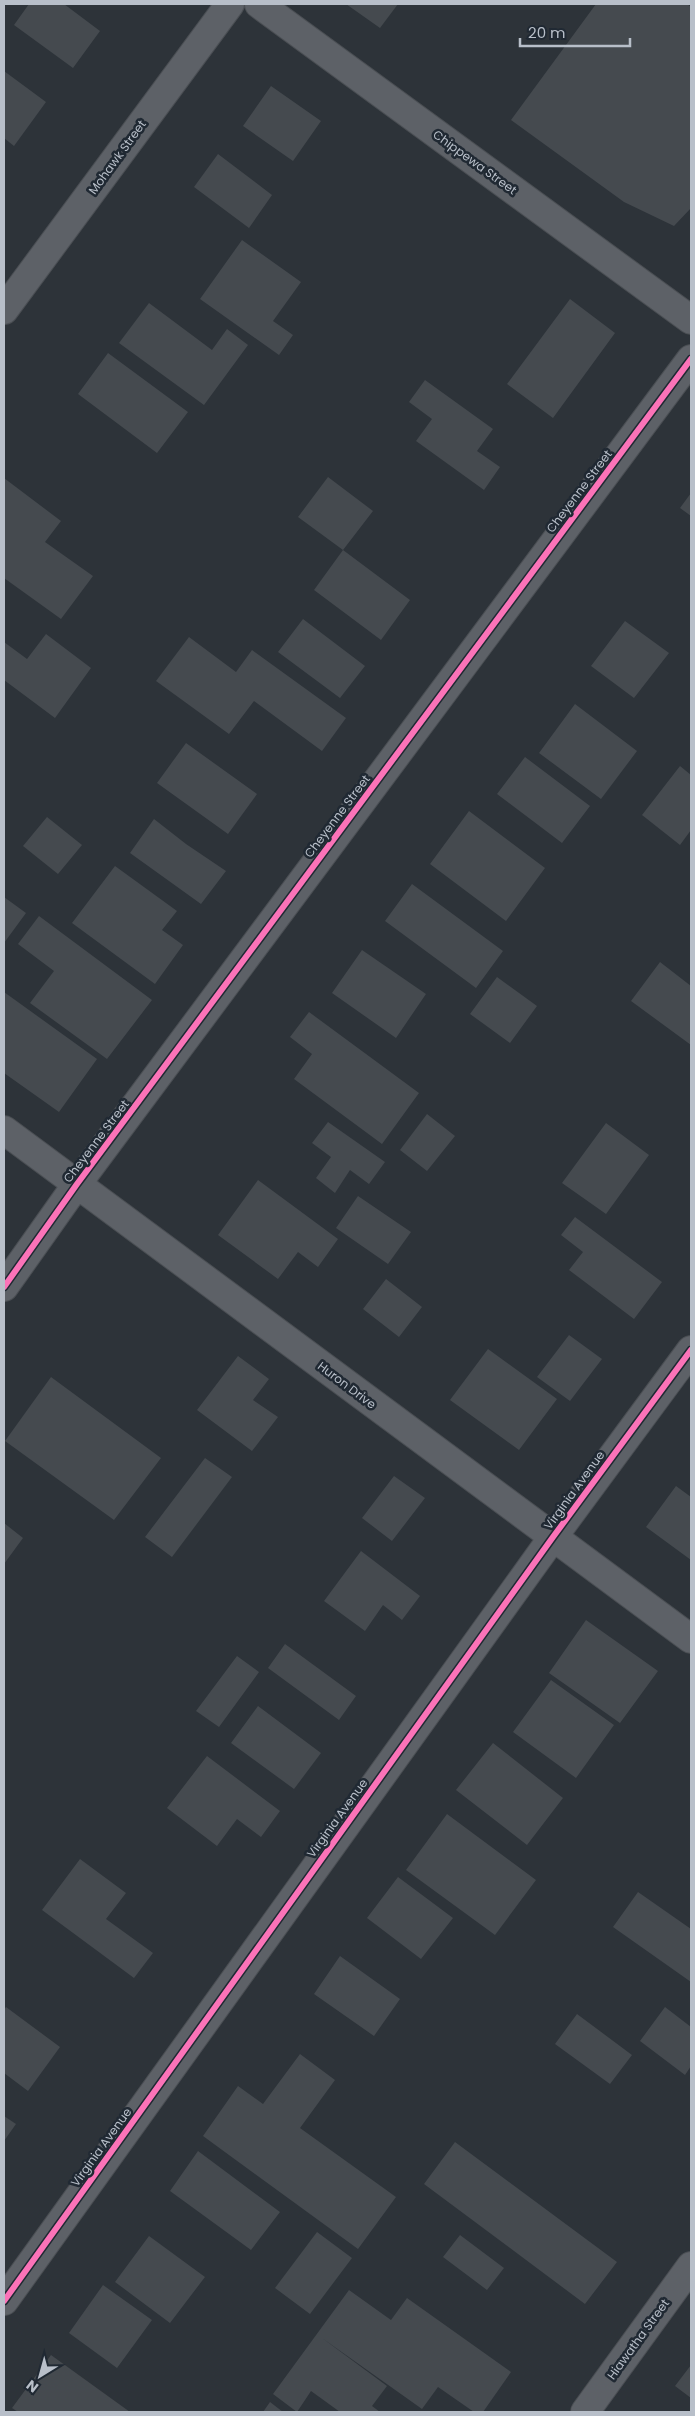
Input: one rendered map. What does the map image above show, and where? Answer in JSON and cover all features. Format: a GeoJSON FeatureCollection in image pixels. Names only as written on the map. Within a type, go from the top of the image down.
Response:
{"type":"FeatureCollection","features":[{"type":"Feature","properties":{"kind":"street","name":"Mohawk Street"},"geometry":{"type":"LineString","coordinates":[[4,310],[230,4]]}},
{"type":"Feature","properties":{"kind":"street","name":"Chippewa Street"},"geometry":{"type":"LineString","coordinates":[[259,4],[691,320]]}},
{"type":"Feature","properties":{"kind":"street","name":"Cheyenne Street"},"geometry":{"type":"LineString","coordinates":[[4,1287],[77,1184],[691,359]]}},
{"type":"Feature","properties":{"kind":"street","name":"Huron Drive"},"geometry":{"type":"LineString","coordinates":[[4,1130],[691,1639]]}},
{"type":"Feature","properties":{"kind":"street","name":"Virginia Avenue"},"geometry":{"type":"LineString","coordinates":[[4,2301],[554,1537],[691,1350]]}},
{"type":"Feature","properties":{"kind":"street","name":"Hiawatha Street"},"geometry":{"type":"LineString","coordinates":[[586,2412],[691,2266]]}},
{"type":"Feature","properties":{"kind":"building"},"geometry":{"type":"Polygon","coordinates":[[[29,4],[64,4],[100,31],[73,68],[14,25],[29,4]]]}},
{"type":"Feature","properties":{"kind":"building"},"geometry":{"type":"Polygon","coordinates":[[[346,4],[398,4],[380,28],[346,4]]]}},
{"type":"Feature","properties":{"kind":"building"},"geometry":{"type":"Polygon","coordinates":[[[596,4],[687,4],[691,7],[691,208],[674,226],[624,202],[511,120],[596,4]]]}},
{"type":"Feature","properties":{"kind":"building"},"geometry":{"type":"Polygon","coordinates":[[[4,71],[46,102],[14,146],[4,138],[4,71]]]}},
{"type":"Feature","properties":{"kind":"building"},"geometry":{"type":"Polygon","coordinates":[[[271,86],[321,121],[293,161],[243,126],[271,86]]]}},
{"type":"Feature","properties":{"kind":"building"},"geometry":{"type":"Polygon","coordinates":[[[218,154],[272,195],[249,228],[194,187],[218,154]]]}},
{"type":"Feature","properties":{"kind":"building"},"geometry":{"type":"Polygon","coordinates":[[[242,240],[301,282],[273,321],[293,335],[279,355],[200,299],[242,240]]]}},
{"type":"Feature","properties":{"kind":"building"},"geometry":{"type":"Polygon","coordinates":[[[570,299],[615,333],[553,418],[507,384],[570,299]]]}},
{"type":"Feature","properties":{"kind":"building"},"geometry":{"type":"Polygon","coordinates":[[[149,303],[212,350],[227,329],[248,345],[204,405],[119,343],[149,303]]]}},
{"type":"Feature","properties":{"kind":"building"},"geometry":{"type":"Polygon","coordinates":[[[108,353],[188,412],[157,453],[78,394],[108,353]]]}},
{"type":"Feature","properties":{"kind":"building"},"geometry":{"type":"Polygon","coordinates":[[[425,380],[493,429],[477,451],[500,467],[484,490],[416,441],[432,419],[409,402],[425,380]]]}},
{"type":"Feature","properties":{"kind":"building"},"geometry":{"type":"Polygon","coordinates":[[[328,477],[373,511],[343,550],[298,517],[328,477]]]}},
{"type":"Feature","properties":{"kind":"building"},"geometry":{"type":"Polygon","coordinates":[[[4,478],[61,521],[45,542],[93,576],[61,619],[4,578],[4,478]]]}},
{"type":"Feature","properties":{"kind":"building"},"geometry":{"type":"Polygon","coordinates":[[[691,493],[691,516],[680,508],[691,493]]]}},
{"type":"Feature","properties":{"kind":"building"},"geometry":{"type":"Polygon","coordinates":[[[343,550],[410,600],[381,640],[314,590],[343,550]]]}},
{"type":"Feature","properties":{"kind":"building"},"geometry":{"type":"Polygon","coordinates":[[[303,619],[365,666],[340,698],[278,652],[303,619]]]}},
{"type":"Feature","properties":{"kind":"building"},"geometry":{"type":"Polygon","coordinates":[[[625,621],[669,653],[634,698],[591,666],[625,621]]]}},
{"type":"Feature","properties":{"kind":"building"},"geometry":{"type":"Polygon","coordinates":[[[46,634],[91,668],[55,718],[4,680],[4,642],[27,659],[46,634]]]}},
{"type":"Feature","properties":{"kind":"building"},"geometry":{"type":"Polygon","coordinates":[[[189,637],[236,672],[252,650],[346,718],[322,751],[254,701],[229,734],[156,681],[189,637]]]}},
{"type":"Feature","properties":{"kind":"building"},"geometry":{"type":"Polygon","coordinates":[[[575,704],[637,751],[601,799],[539,753],[575,704]]]}},
{"type":"Feature","properties":{"kind":"building"},"geometry":{"type":"Polygon","coordinates":[[[186,743],[257,794],[228,834],[157,783],[186,743]]]}},
{"type":"Feature","properties":{"kind":"building"},"geometry":{"type":"Polygon","coordinates":[[[525,757],[590,806],[562,843],[497,794],[525,757]]]}},
{"type":"Feature","properties":{"kind":"building"},"geometry":{"type":"Polygon","coordinates":[[[680,766],[691,775],[691,830],[680,845],[642,815],[680,766]]]}},
{"type":"Feature","properties":{"kind":"building"},"geometry":{"type":"Polygon","coordinates":[[[469,811],[545,868],[506,921],[430,864],[469,811]]]}},
{"type":"Feature","properties":{"kind":"building"},"geometry":{"type":"Polygon","coordinates":[[[47,817],[82,845],[58,874],[23,846],[47,817]]]}},
{"type":"Feature","properties":{"kind":"building"},"geometry":{"type":"Polygon","coordinates":[[[154,819],[186,844],[226,871],[201,904],[130,853],[154,819]]]}},
{"type":"Feature","properties":{"kind":"building"},"geometry":{"type":"Polygon","coordinates":[[[115,866],[177,911],[162,930],[183,945],[155,984],[72,923],[115,866]]]}},
{"type":"Feature","properties":{"kind":"building"},"geometry":{"type":"Polygon","coordinates":[[[412,884],[503,951],[476,988],[385,921],[412,884]]]}},
{"type":"Feature","properties":{"kind":"building"},"geometry":{"type":"Polygon","coordinates":[[[4,897],[26,913],[4,943],[4,897]]]}},
{"type":"Feature","properties":{"kind":"building"},"geometry":{"type":"Polygon","coordinates":[[[39,916],[152,1000],[107,1059],[30,1003],[54,971],[18,944],[39,916]]]}},
{"type":"Feature","properties":{"kind":"building"},"geometry":{"type":"Polygon","coordinates":[[[362,950],[426,994],[396,1038],[332,993],[362,950]]]}},
{"type":"Feature","properties":{"kind":"building"},"geometry":{"type":"Polygon","coordinates":[[[660,962],[691,986],[691,1045],[631,1001],[660,962]]]}},
{"type":"Feature","properties":{"kind":"building"},"geometry":{"type":"Polygon","coordinates":[[[497,977],[537,1006],[510,1043],[470,1014],[497,977]]]}},
{"type":"Feature","properties":{"kind":"building"},"geometry":{"type":"Polygon","coordinates":[[[4,992],[97,1059],[59,1112],[4,1073],[4,992]]]}},
{"type":"Feature","properties":{"kind":"building"},"geometry":{"type":"Polygon","coordinates":[[[309,1012],[419,1093],[382,1144],[294,1079],[312,1054],[290,1037],[309,1012]]]}},
{"type":"Feature","properties":{"kind":"building"},"geometry":{"type":"Polygon","coordinates":[[[427,1114],[455,1136],[427,1171],[400,1150],[427,1114]]]}},
{"type":"Feature","properties":{"kind":"building"},"geometry":{"type":"Polygon","coordinates":[[[328,1122],[385,1162],[369,1184],[350,1170],[335,1193],[316,1178],[331,1157],[312,1143],[328,1122]]]}},
{"type":"Feature","properties":{"kind":"building"},"geometry":{"type":"Polygon","coordinates":[[[606,1123],[649,1155],[606,1214],[562,1183],[606,1123]]]}},
{"type":"Feature","properties":{"kind":"building"},"geometry":{"type":"Polygon","coordinates":[[[258,1180],[338,1239],[318,1267],[298,1252],[278,1279],[218,1235],[258,1180]]]}},
{"type":"Feature","properties":{"kind":"building"},"geometry":{"type":"Polygon","coordinates":[[[358,1196],[411,1232],[388,1264],[336,1228],[358,1196]]]}},
{"type":"Feature","properties":{"kind":"building"},"geometry":{"type":"Polygon","coordinates":[[[575,1217],[662,1282],[634,1319],[569,1270],[583,1252],[561,1235],[575,1217]]]}},
{"type":"Feature","properties":{"kind":"building"},"geometry":{"type":"Polygon","coordinates":[[[386,1279],[422,1307],[399,1337],[363,1309],[386,1279]]]}},
{"type":"Feature","properties":{"kind":"building"},"geometry":{"type":"Polygon","coordinates":[[[569,1335],[602,1359],[570,1401],[537,1377],[569,1335]]]}},
{"type":"Feature","properties":{"kind":"building"},"geometry":{"type":"Polygon","coordinates":[[[488,1349],[557,1399],[519,1450],[450,1400],[488,1349]]]}},
{"type":"Feature","properties":{"kind":"building"},"geometry":{"type":"Polygon","coordinates":[[[238,1356],[269,1379],[253,1400],[278,1417],[252,1451],[197,1410],[238,1356]]]}},
{"type":"Feature","properties":{"kind":"building"},"geometry":{"type":"Polygon","coordinates":[[[51,1377],[161,1458],[114,1520],[5,1441],[51,1377]]]}},
{"type":"Feature","properties":{"kind":"building"},"geometry":{"type":"Polygon","coordinates":[[[205,1458],[232,1477],[172,1557],[145,1537],[205,1458]]]}},
{"type":"Feature","properties":{"kind":"building"},"geometry":{"type":"Polygon","coordinates":[[[394,1476],[425,1498],[392,1541],[362,1518],[394,1476]]]}},
{"type":"Feature","properties":{"kind":"building"},"geometry":{"type":"Polygon","coordinates":[[[676,1486],[691,1497],[691,1560],[646,1527],[676,1486]]]}},
{"type":"Feature","properties":{"kind":"building"},"geometry":{"type":"Polygon","coordinates":[[[4,1523],[23,1538],[4,1564],[4,1523]]]}},
{"type":"Feature","properties":{"kind":"building"},"geometry":{"type":"Polygon","coordinates":[[[361,1551],[420,1596],[402,1620],[383,1605],[365,1631],[324,1601],[361,1551]]]}},
{"type":"Feature","properties":{"kind":"building"},"geometry":{"type":"Polygon","coordinates":[[[586,1620],[658,1671],[620,1723],[549,1673],[586,1620]]]}},
{"type":"Feature","properties":{"kind":"building"},"geometry":{"type":"Polygon","coordinates":[[[285,1644],[356,1696],[339,1720],[268,1668],[285,1644]]]}},
{"type":"Feature","properties":{"kind":"building"},"geometry":{"type":"Polygon","coordinates":[[[237,1656],[259,1672],[219,1727],[196,1711],[237,1656]]]}},
{"type":"Feature","properties":{"kind":"building"},"geometry":{"type":"Polygon","coordinates":[[[551,1680],[614,1725],[576,1778],[513,1732],[551,1680]]]}},
{"type":"Feature","properties":{"kind":"building"},"geometry":{"type":"Polygon","coordinates":[[[258,1706],[321,1753],[294,1789],[231,1743],[258,1706]]]}},
{"type":"Feature","properties":{"kind":"building"},"geometry":{"type":"Polygon","coordinates":[[[493,1743],[563,1798],[527,1845],[456,1790],[493,1743]]]}},
{"type":"Feature","properties":{"kind":"building"},"geometry":{"type":"Polygon","coordinates":[[[207,1756],[280,1811],[261,1837],[237,1819],[217,1846],[167,1808],[207,1756]]]}},
{"type":"Feature","properties":{"kind":"building"},"geometry":{"type":"Polygon","coordinates":[[[447,1814],[536,1880],[495,1935],[406,1870],[447,1814]]]}},
{"type":"Feature","properties":{"kind":"building"},"geometry":{"type":"Polygon","coordinates":[[[80,1859],[126,1893],[106,1919],[153,1953],[134,1978],[42,1910],[80,1859]]]}},
{"type":"Feature","properties":{"kind":"building"},"geometry":{"type":"Polygon","coordinates":[[[398,1877],[453,1918],[421,1959],[367,1918],[398,1877]]]}},
{"type":"Feature","properties":{"kind":"building"},"geometry":{"type":"Polygon","coordinates":[[[638,1892],[691,1929],[691,1982],[613,1927],[638,1892]]]}},
{"type":"Feature","properties":{"kind":"building"},"geometry":{"type":"Polygon","coordinates":[[[340,1956],[400,1999],[374,2036],[314,1994],[340,1956]]]}},
{"type":"Feature","properties":{"kind":"building"},"geometry":{"type":"Polygon","coordinates":[[[6,2007],[60,2047],[28,2091],[4,2073],[4,2010],[6,2007]]]}},
{"type":"Feature","properties":{"kind":"building"},"geometry":{"type":"Polygon","coordinates":[[[665,2007],[691,2027],[691,2066],[685,2075],[640,2041],[665,2007]]]}},
{"type":"Feature","properties":{"kind":"building"},"geometry":{"type":"Polygon","coordinates":[[[577,2014],[632,2055],[610,2084],[555,2044],[577,2014]]]}},
{"type":"Feature","properties":{"kind":"building"},"geometry":{"type":"Polygon","coordinates":[[[300,2054],[335,2080],[300,2128],[396,2197],[358,2249],[203,2136],[238,2086],[263,2104],[300,2054]]]}},
{"type":"Feature","properties":{"kind":"building"},"geometry":{"type":"Polygon","coordinates":[[[4,2116],[16,2124],[4,2141],[4,2116]]]}},
{"type":"Feature","properties":{"kind":"building"},"geometry":{"type":"Polygon","coordinates":[[[455,2142],[617,2262],[585,2304],[424,2184],[455,2142]]]}},
{"type":"Feature","properties":{"kind":"building"},"geometry":{"type":"Polygon","coordinates":[[[198,2151],[280,2212],[251,2250],[170,2191],[198,2151]]]}},
{"type":"Feature","properties":{"kind":"building"},"geometry":{"type":"Polygon","coordinates":[[[317,2232],[352,2258],[310,2314],[275,2288],[317,2232]]]}},
{"type":"Feature","properties":{"kind":"building"},"geometry":{"type":"Polygon","coordinates":[[[460,2235],[504,2268],[487,2290],[443,2257],[460,2235]]]}},
{"type":"Feature","properties":{"kind":"building"},"geometry":{"type":"Polygon","coordinates":[[[149,2236],[205,2277],[170,2323],[115,2282],[149,2236]]]}},
{"type":"Feature","properties":{"kind":"building"},"geometry":{"type":"Polygon","coordinates":[[[103,2285],[152,2320],[117,2368],[69,2333],[103,2285]]]}},
{"type":"Feature","properties":{"kind":"building"},"geometry":{"type":"Polygon","coordinates":[[[349,2290],[391,2320],[407,2298],[511,2372],[483,2412],[474,2412],[438,2387],[422,2409],[322,2338],[387,2386],[372,2406],[380,2412],[340,2412],[311,2391],[297,2412],[273,2394],[349,2290]]]}},
{"type":"Feature","properties":{"kind":"building"},"geometry":{"type":"Polygon","coordinates":[[[51,2355],[130,2412],[18,2412],[12,2408],[51,2355]]]}},
{"type":"Feature","properties":{"kind":"building"},"geometry":{"type":"Polygon","coordinates":[[[691,2365],[691,2398],[675,2386],[691,2365]]]}},
{"type":"Feature","properties":{"kind":"building"},"geometry":{"type":"Polygon","coordinates":[[[270,2402],[283,2412],[263,2412],[270,2402]]]}},
{"type":"Feature","properties":{"kind":"cycle path"},"geometry":{"type":"LineString","coordinates":[[4,1287],[77,1184],[691,359]]}},
{"type":"Feature","properties":{"kind":"cycle path"},"geometry":{"type":"LineString","coordinates":[[4,2301],[553,1537],[691,1350]]}}]}
